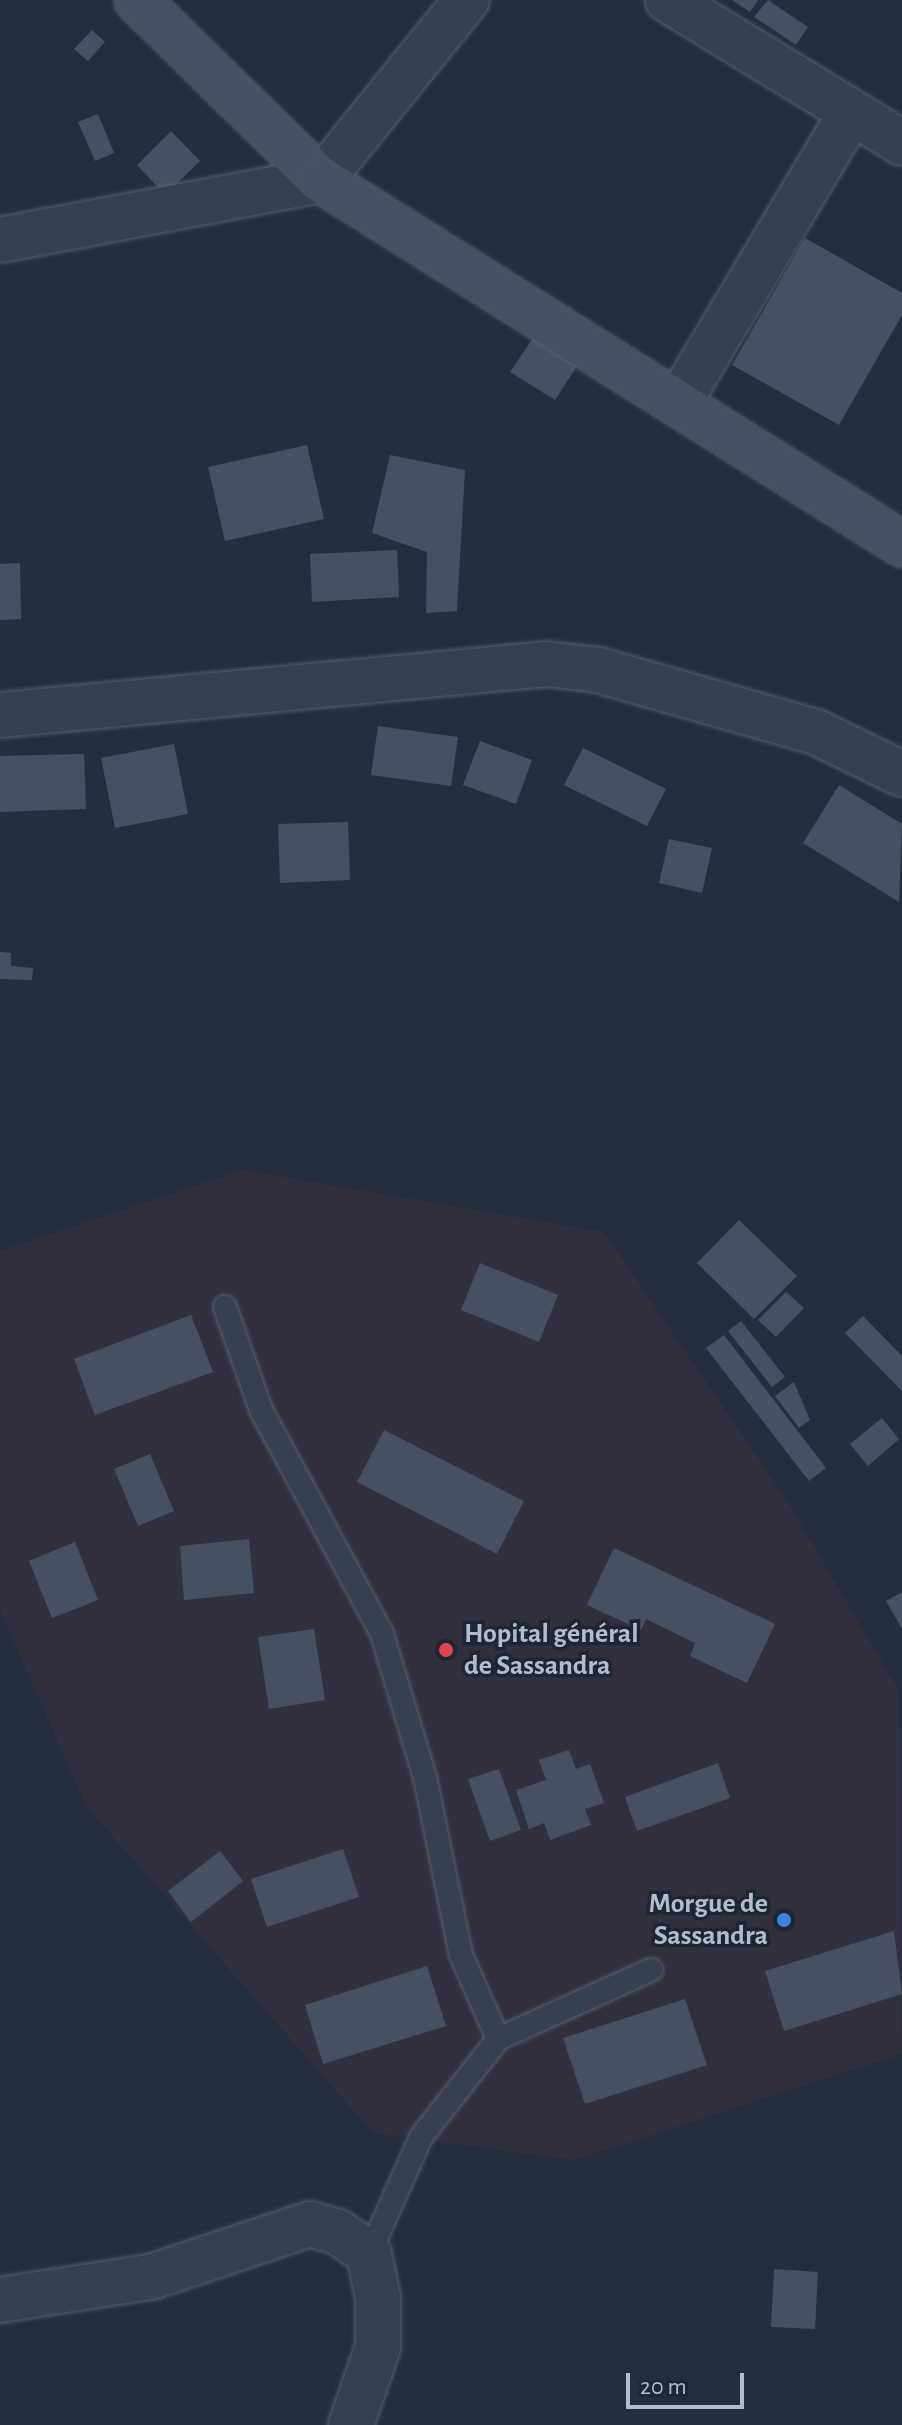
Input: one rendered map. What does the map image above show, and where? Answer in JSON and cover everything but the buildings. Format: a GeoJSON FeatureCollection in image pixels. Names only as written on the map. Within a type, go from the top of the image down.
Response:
{"type":"FeatureCollection","features":[{"type":"Feature","properties":{"kind":"street"},"geometry":{"type":"LineString","coordinates":[[137,0],[321,180],[680,400],[902,544]]}},
{"type":"Feature","properties":{"kind":"street"},"geometry":{"type":"LineString","coordinates":[[0,240],[321,180],[467,0]]}},
{"type":"Feature","properties":{"kind":"street"},"geometry":{"type":"LineString","coordinates":[[668,0],[850,115],[902,143]]}},
{"type":"Feature","properties":{"kind":"street"},"geometry":{"type":"LineString","coordinates":[[680,400],[850,115]]}},
{"type":"Feature","properties":{"kind":"street"},"geometry":{"type":"LineString","coordinates":[[0,715],[547,664],[598,670],[816,732],[902,774]]}},
{"type":"Feature","properties":{"kind":"street"},"geometry":{"type":"LineString","coordinates":[[0,2300],[151,2277],[310,2224],[369,2254],[378,2347],[351,2425]]}},
{"type":"Feature","properties":{"kind":"lane"},"geometry":{"type":"LineString","coordinates":[[225,1307],[261,1410],[382,1634],[425,1777],[461,1955],[498,2039]]}},
{"type":"Feature","properties":{"kind":"lane"},"geometry":{"type":"LineString","coordinates":[[369,2254],[421,2137],[498,2039],[651,1970]]}},
{"type":"Feature","properties":{"kind":"shaded area","name":"Hopital général de Sassandra"},"geometry":{"type":"Polygon","coordinates":[[[243,1170],[604,1232],[786,1499],[899,1691],[902,2054],[574,2160],[373,2133],[86,1806],[0,1610],[0,1251],[243,1170]]]}},
{"type":"Feature","properties":{"kind":"place","name":"Hopital général de Sassandra"},"geometry":{"type":"Point","coordinates":[446,1650]}},
{"type":"Feature","properties":{"kind":"place","name":"Morgue de Sassandra"},"geometry":{"type":"Point","coordinates":[784,1920]}}]}
